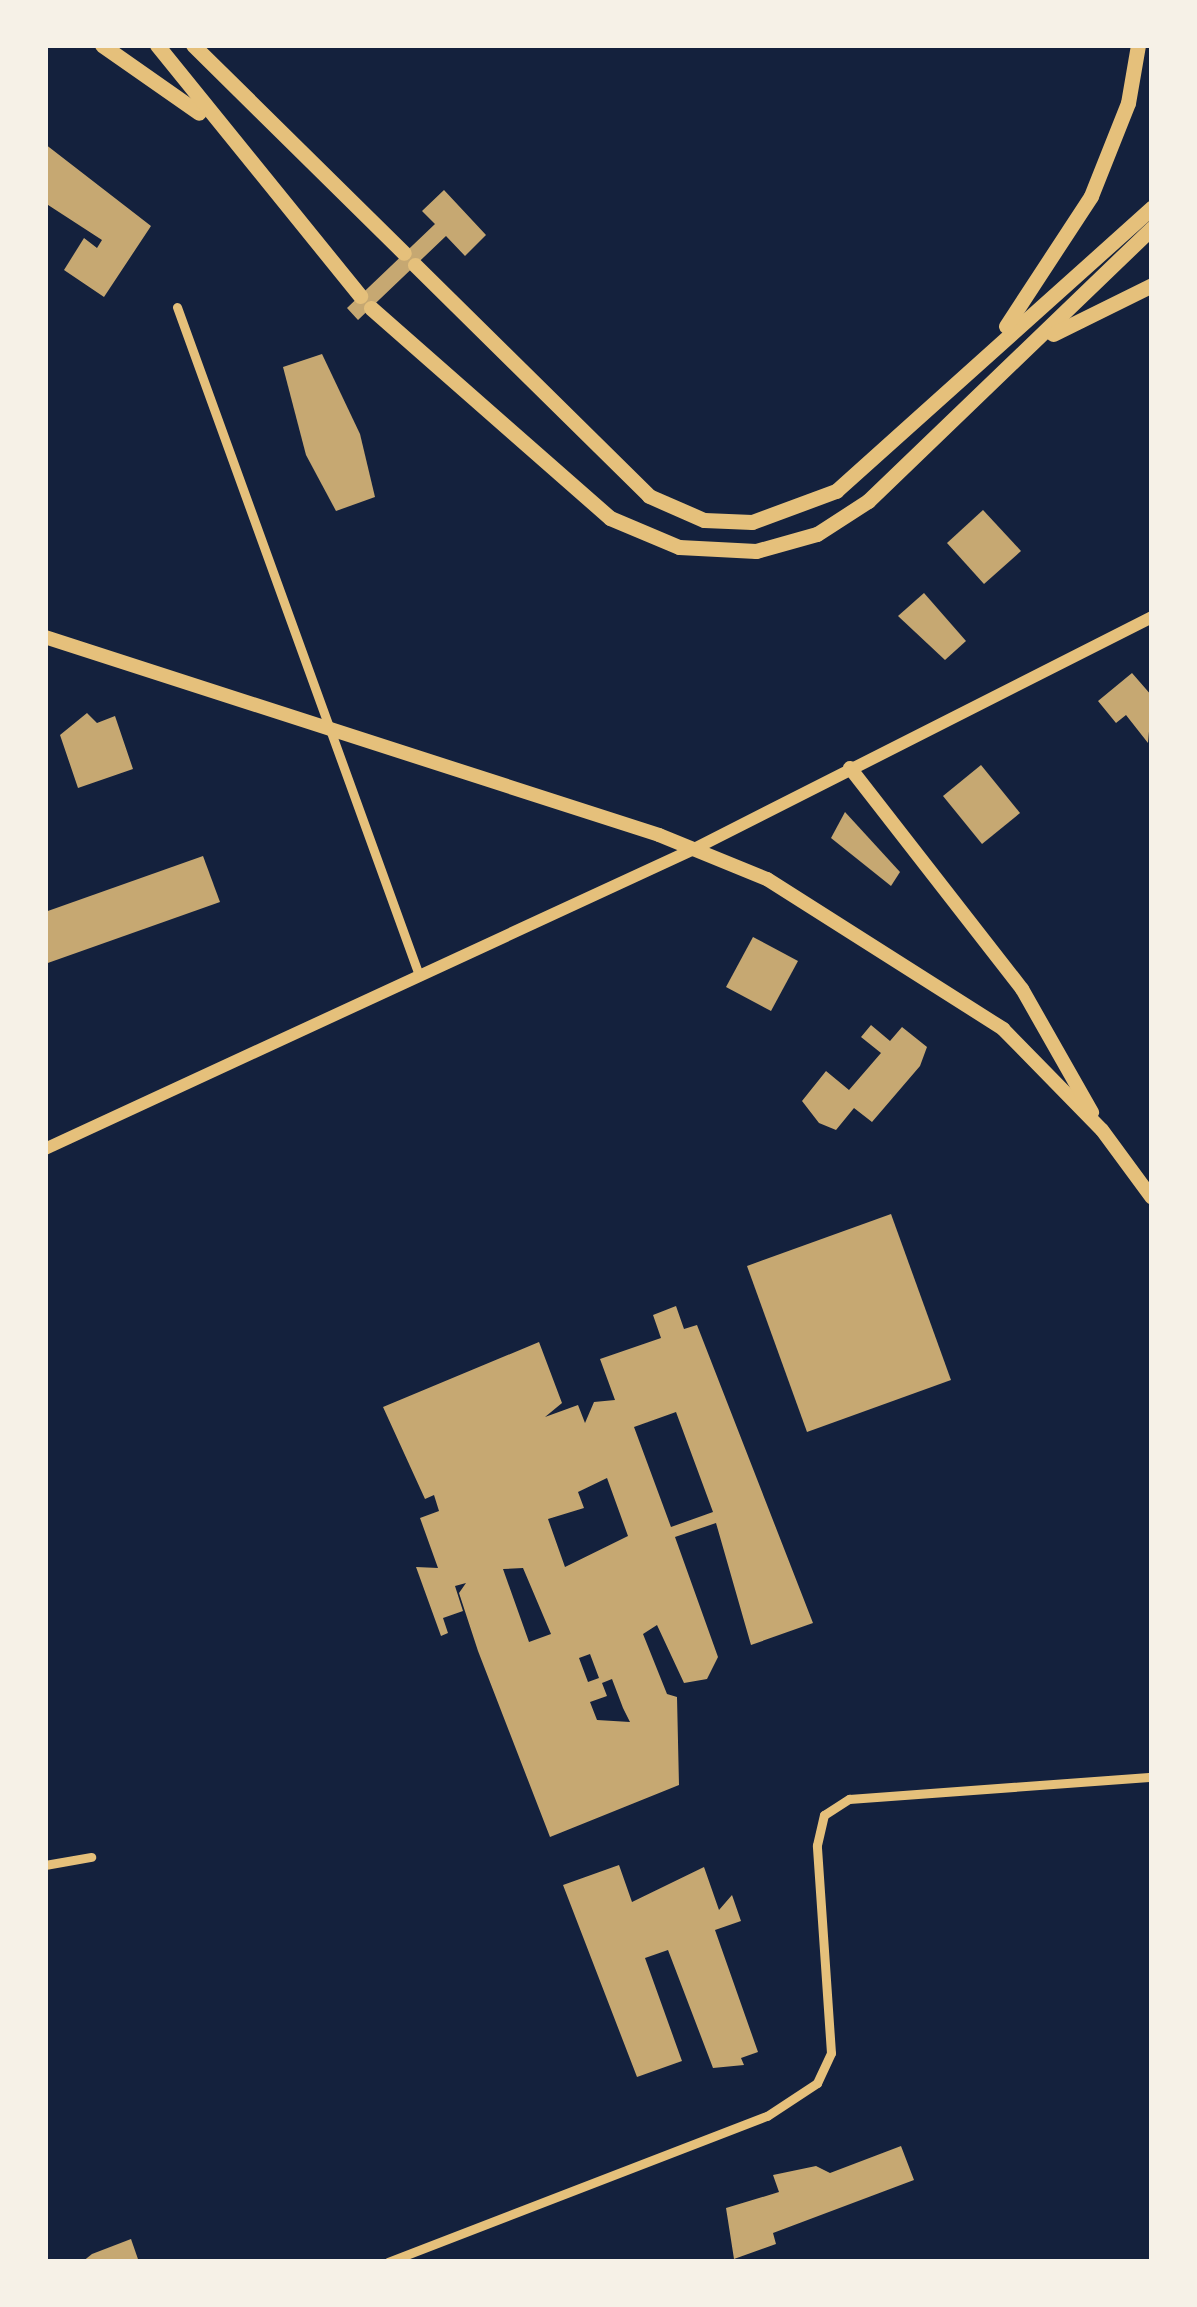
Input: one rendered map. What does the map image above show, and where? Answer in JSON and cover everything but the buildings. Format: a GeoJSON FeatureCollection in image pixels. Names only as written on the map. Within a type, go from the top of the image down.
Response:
{"type":"FeatureCollection","features":[{"type":"Feature","properties":{"kind":"highway"},"geometry":{"type":"LineString","coordinates":[[102,45],[210,122]]}},
{"type":"Feature","properties":{"kind":"highway"},"geometry":{"type":"LineString","coordinates":[[157,45],[210,122],[365,302],[592,506],[646,536],[716,553],[796,542],[852,514],[1152,228]]}},
{"type":"Feature","properties":{"kind":"highway"},"geometry":{"type":"LineString","coordinates":[[996,341],[1091,196],[1128,103],[1138,45]]}},
{"type":"Feature","properties":{"kind":"highway"},"geometry":{"type":"LineString","coordinates":[[200,50],[636,485],[704,520],[770,519],[836,490],[996,341],[1152,207]]}},
{"type":"Feature","properties":{"kind":"highway"},"geometry":{"type":"LineString","coordinates":[[1017,360],[1080,316],[1152,285]]}},
{"type":"Feature","properties":{"kind":"main road"},"geometry":{"type":"LineString","coordinates":[[45,1148],[696,848],[1152,616]]}},
{"type":"Feature","properties":{"kind":"main road"},"geometry":{"type":"LineString","coordinates":[[45,636],[696,848],[909,961],[1003,1028],[1102,1130]]}},
{"type":"Feature","properties":{"kind":"main road"},"geometry":{"type":"LineString","coordinates":[[850,768],[1022,988],[1102,1130],[1152,1198]]}},
{"type":"Feature","properties":{"kind":"street"},"geometry":{"type":"LineString","coordinates":[[177,308],[419,975]]}},
{"type":"Feature","properties":{"kind":"street"},"geometry":{"type":"LineString","coordinates":[[388,2262],[767,2116],[816,2083],[831,2053],[817,1845],[824,1815],[836,1807],[855,1795],[1152,1776]]}},
{"type":"Feature","properties":{"kind":"street"},"geometry":{"type":"LineString","coordinates":[[45,1865],[91,1857]]}}]}
